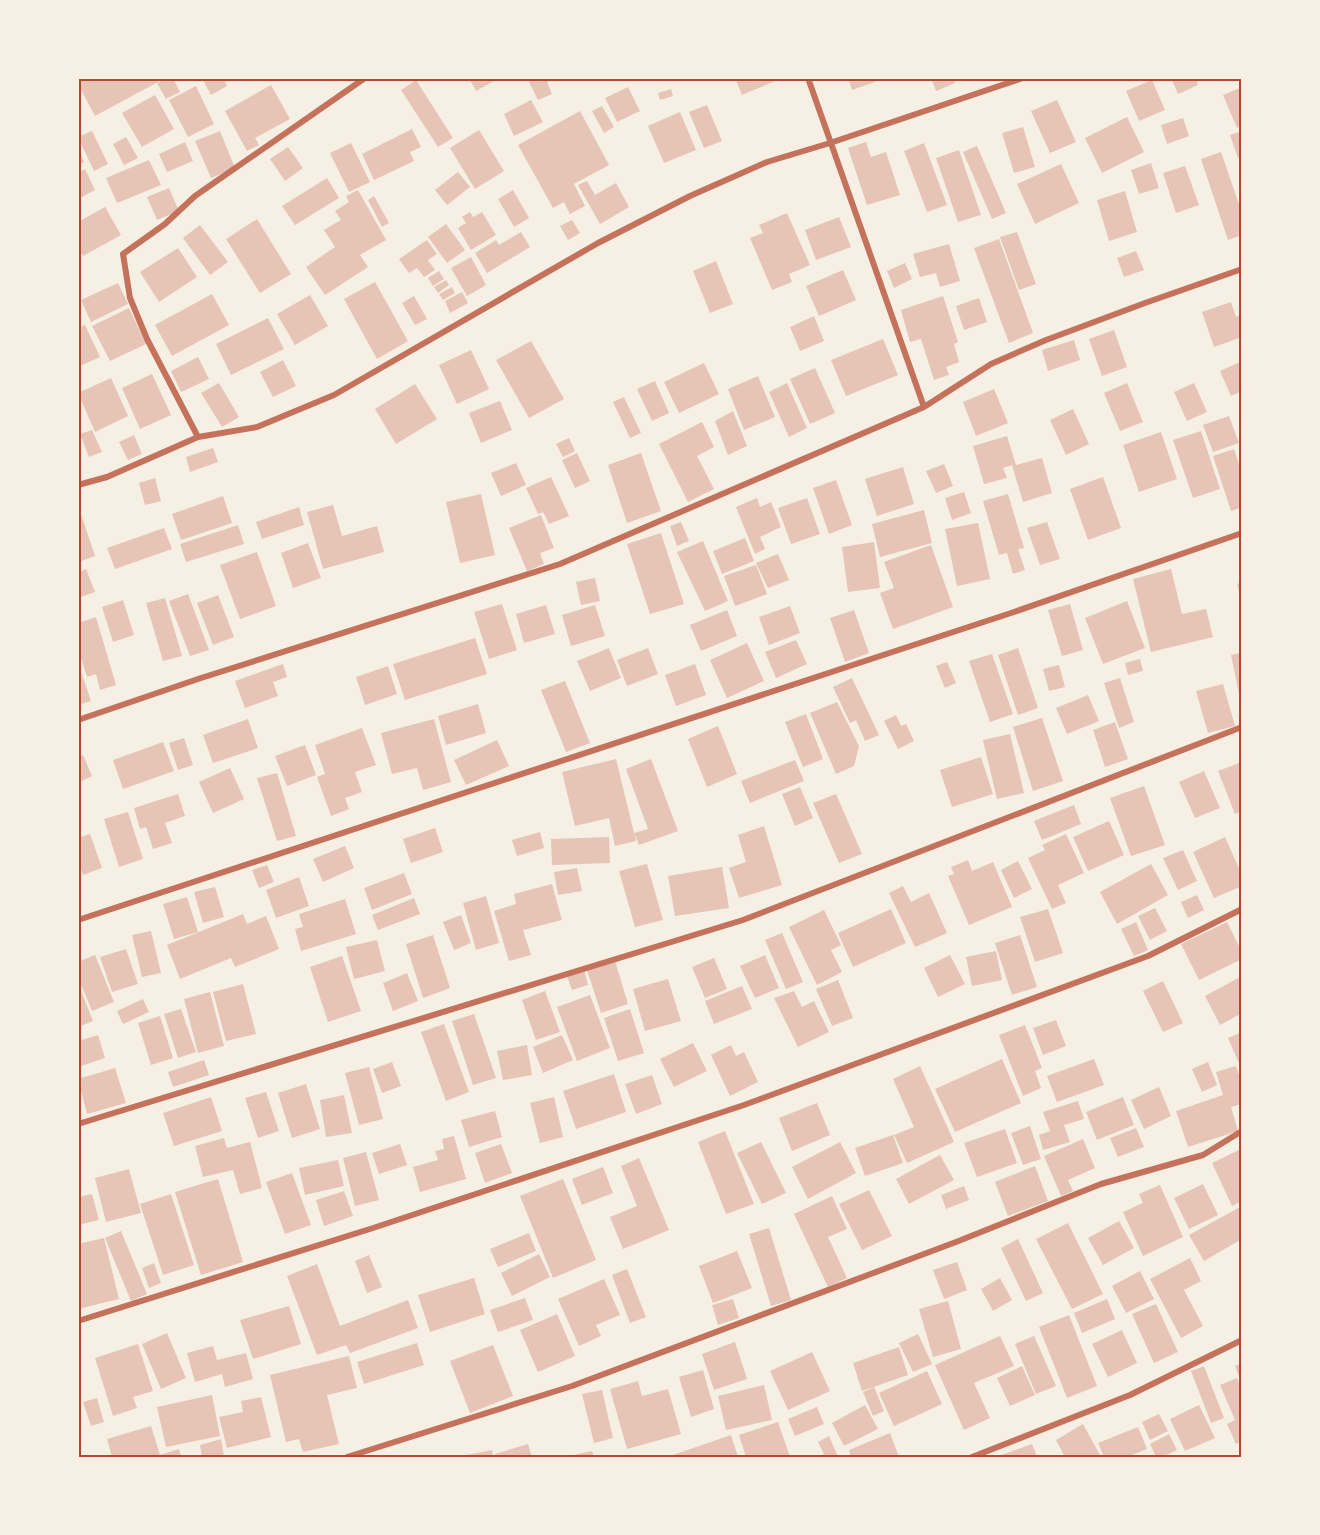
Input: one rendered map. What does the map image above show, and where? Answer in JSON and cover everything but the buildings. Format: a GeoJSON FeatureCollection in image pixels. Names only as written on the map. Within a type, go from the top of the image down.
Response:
{"type":"FeatureCollection","features":[{"type":"Feature","properties":{"kind":"street"},"geometry":{"type":"LineString","coordinates":[[198,436],[147,339],[130,298],[123,254],[165,224],[195,196],[365,78]]}},
{"type":"Feature","properties":{"kind":"street"},"geometry":{"type":"LineString","coordinates":[[808,78],[924,407]]}},
{"type":"Feature","properties":{"kind":"street"},"geometry":{"type":"LineString","coordinates":[[78,485],[107,477],[198,436],[257,427],[334,395],[598,243],[690,196],[767,162],[1023,78]]}},
{"type":"Feature","properties":{"kind":"street"},"geometry":{"type":"LineString","coordinates":[[78,720],[212,674],[560,564],[924,407],[992,363],[1046,340],[1242,269]]}},
{"type":"Feature","properties":{"kind":"street"},"geometry":{"type":"LineString","coordinates":[[78,920],[1011,613],[1242,533]]}},
{"type":"Feature","properties":{"kind":"street"},"geometry":{"type":"LineString","coordinates":[[78,1124],[743,920],[1242,727]]}},
{"type":"Feature","properties":{"kind":"street"},"geometry":{"type":"LineString","coordinates":[[78,1321],[373,1228],[744,1105],[1148,956],[1242,909]]}},
{"type":"Feature","properties":{"kind":"street"},"geometry":{"type":"LineString","coordinates":[[347,1457],[572,1386],[956,1242],[1101,1184],[1203,1155],[1242,1131]]}},
{"type":"Feature","properties":{"kind":"street"},"geometry":{"type":"LineString","coordinates":[[972,1457],[1131,1395],[1242,1340]]}}]}
